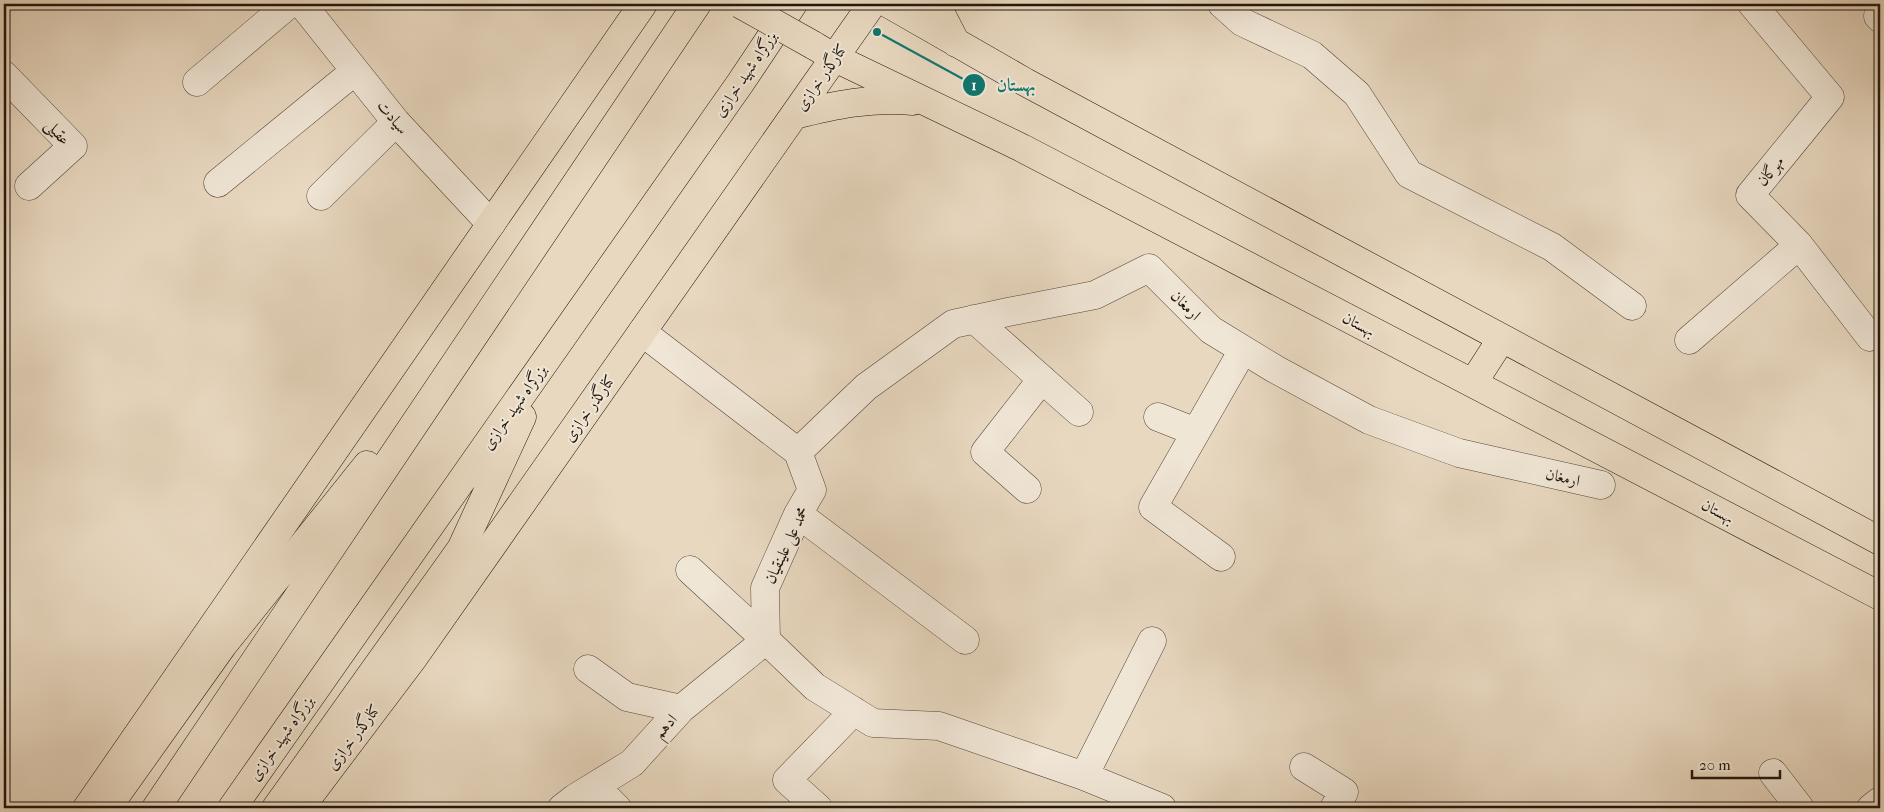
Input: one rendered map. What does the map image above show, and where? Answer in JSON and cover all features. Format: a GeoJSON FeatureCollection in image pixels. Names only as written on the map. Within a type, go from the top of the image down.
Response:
{"type":"FeatureCollection","features":[{"type":"Feature","properties":{"kind":"main road"},"geometry":{"type":"LineString","coordinates":[[616,4],[618,40]]}},
{"type":"Feature","properties":{"kind":"main road"},"geometry":{"type":"LineString","coordinates":[[87,808],[643,4]]}},
{"type":"Feature","properties":{"kind":"main road"},"geometry":{"type":"LineString","coordinates":[[156,808],[697,4]]}},
{"type":"Feature","properties":{"kind":"main road","name":"بهستان"},"geometry":{"type":"LineString","coordinates":[[740,4],[824,52],[1022,148],[1880,596]]}},
{"type":"Feature","properties":{"kind":"main road","name":"بزرگراه شهید خرازی"},"geometry":{"type":"LineString","coordinates":[[232,808],[736,90],[793,4]]}},
{"type":"Feature","properties":{"kind":"main road","name":"کنارگذر خرازی"},"geometry":{"type":"LineString","coordinates":[[300,808],[414,657],[795,115],[824,52],[872,4]]}},
{"type":"Feature","properties":{"kind":"main road"},"geometry":{"type":"LineString","coordinates":[[888,4],[956,43],[1880,542]]}},
{"type":"Feature","properties":{"kind":"main road"},"geometry":{"type":"LineString","coordinates":[[936,4],[956,43]]}},
{"type":"Feature","properties":{"kind":"main road"},"geometry":{"type":"LineString","coordinates":[[795,115],[845,103],[867,100],[893,99],[927,103]]}},
{"type":"Feature","properties":{"kind":"main road"},"geometry":{"type":"LineString","coordinates":[[107,808],[223,645],[488,314]]}},
{"type":"Feature","properties":{"kind":"main road"},"geometry":{"type":"LineString","coordinates":[[1473,383],[1502,338]]}},
{"type":"Feature","properties":{"kind":"main road"},"geometry":{"type":"LineString","coordinates":[[276,808],[461,549],[551,353]]}},
{"type":"Feature","properties":{"kind":"street"},"geometry":{"type":"LineString","coordinates":[[197,82],[289,4]]}},
{"type":"Feature","properties":{"kind":"street","name":"سیادت"},"geometry":{"type":"LineString","coordinates":[[302,4],[396,122],[491,224]]}},
{"type":"Feature","properties":{"kind":"street"},"geometry":{"type":"LineString","coordinates":[[1222,4],[1242,22],[1312,54],[1357,94],[1409,174],[1552,247],[1632,306]]}},
{"type":"Feature","properties":{"kind":"street","name":"مهرگان"},"geometry":{"type":"LineString","coordinates":[[1752,4],[1830,97],[1750,195],[1799,245]]}},
{"type":"Feature","properties":{"kind":"street"},"geometry":{"type":"LineString","coordinates":[[1880,14],[1878,16],[1880,18]]}},
{"type":"Feature","properties":{"kind":"street"},"geometry":{"type":"LineString","coordinates":[[218,184],[355,70]]}},
{"type":"Feature","properties":{"kind":"street","name":"عقیلی"},"geometry":{"type":"LineString","coordinates":[[4,75],[73,146],[29,186]]}},
{"type":"Feature","properties":{"kind":"street"},"geometry":{"type":"LineString","coordinates":[[321,196],[396,122]]}},
{"type":"Feature","properties":{"kind":"street"},"geometry":{"type":"LineString","coordinates":[[1689,340],[1799,245],[1870,337]]}},
{"type":"Feature","properties":{"kind":"street","name":"ارمغان"},"geometry":{"type":"LineString","coordinates":[[798,452],[866,387],[953,324],[1095,295],[1149,268],[1211,330],[1274,369],[1378,423],[1459,453],[1601,485]]}},
{"type":"Feature","properties":{"kind":"street"},"geometry":{"type":"LineString","coordinates":[[974,319],[1079,412]]}},
{"type":"Feature","properties":{"kind":"street"},"geometry":{"type":"LineString","coordinates":[[642,332],[798,452]]}},
{"type":"Feature","properties":{"kind":"street"},"geometry":{"type":"LineString","coordinates":[[1221,557],[1152,507],[1243,350]]}},
{"type":"Feature","properties":{"kind":"street"},"geometry":{"type":"LineString","coordinates":[[1027,489],[985,452],[1042,379]]}},
{"type":"Feature","properties":{"kind":"street"},"geometry":{"type":"LineString","coordinates":[[1158,417],[1196,432]]}},
{"type":"Feature","properties":{"kind":"street","name":"محمد علی علینقیان"},"geometry":{"type":"LineString","coordinates":[[766,640],[765,588],[798,514],[812,490],[798,452]]}},
{"type":"Feature","properties":{"kind":"street"},"geometry":{"type":"LineString","coordinates":[[798,514],[965,640]]}},
{"type":"Feature","properties":{"kind":"street"},"geometry":{"type":"LineString","coordinates":[[690,570],[815,687],[873,722],[939,726],[1084,776],[1162,808]]}},
{"type":"Feature","properties":{"kind":"street","name":"ادهم"},"geometry":{"type":"LineString","coordinates":[[562,808],[632,763],[681,708],[766,640]]}},
{"type":"Feature","properties":{"kind":"street"},"geometry":{"type":"LineString","coordinates":[[1084,776],[1152,641]]}},
{"type":"Feature","properties":{"kind":"street"},"geometry":{"type":"LineString","coordinates":[[588,669],[627,697],[681,708]]}},
{"type":"Feature","properties":{"kind":"street"},"geometry":{"type":"LineString","coordinates":[[818,808],[786,780],[854,711]]}},
{"type":"Feature","properties":{"kind":"street"},"geometry":{"type":"LineString","coordinates":[[1304,766],[1344,792],[1334,808]]}},
{"type":"Feature","properties":{"kind":"street"},"geometry":{"type":"LineString","coordinates":[[1773,773],[1800,808]]}},
{"type":"Feature","properties":{"kind":"street"},"geometry":{"type":"LineString","coordinates":[[595,786],[617,808]]}},
{"type":"Feature","properties":{"kind":"street"},"geometry":{"type":"LineString","coordinates":[[1871,808],[1880,801]]}},
{"type":"Feature","properties":{"kind":"place","name":"بهستان"},"geometry":{"type":"Point","coordinates":[877,32]}}]}
